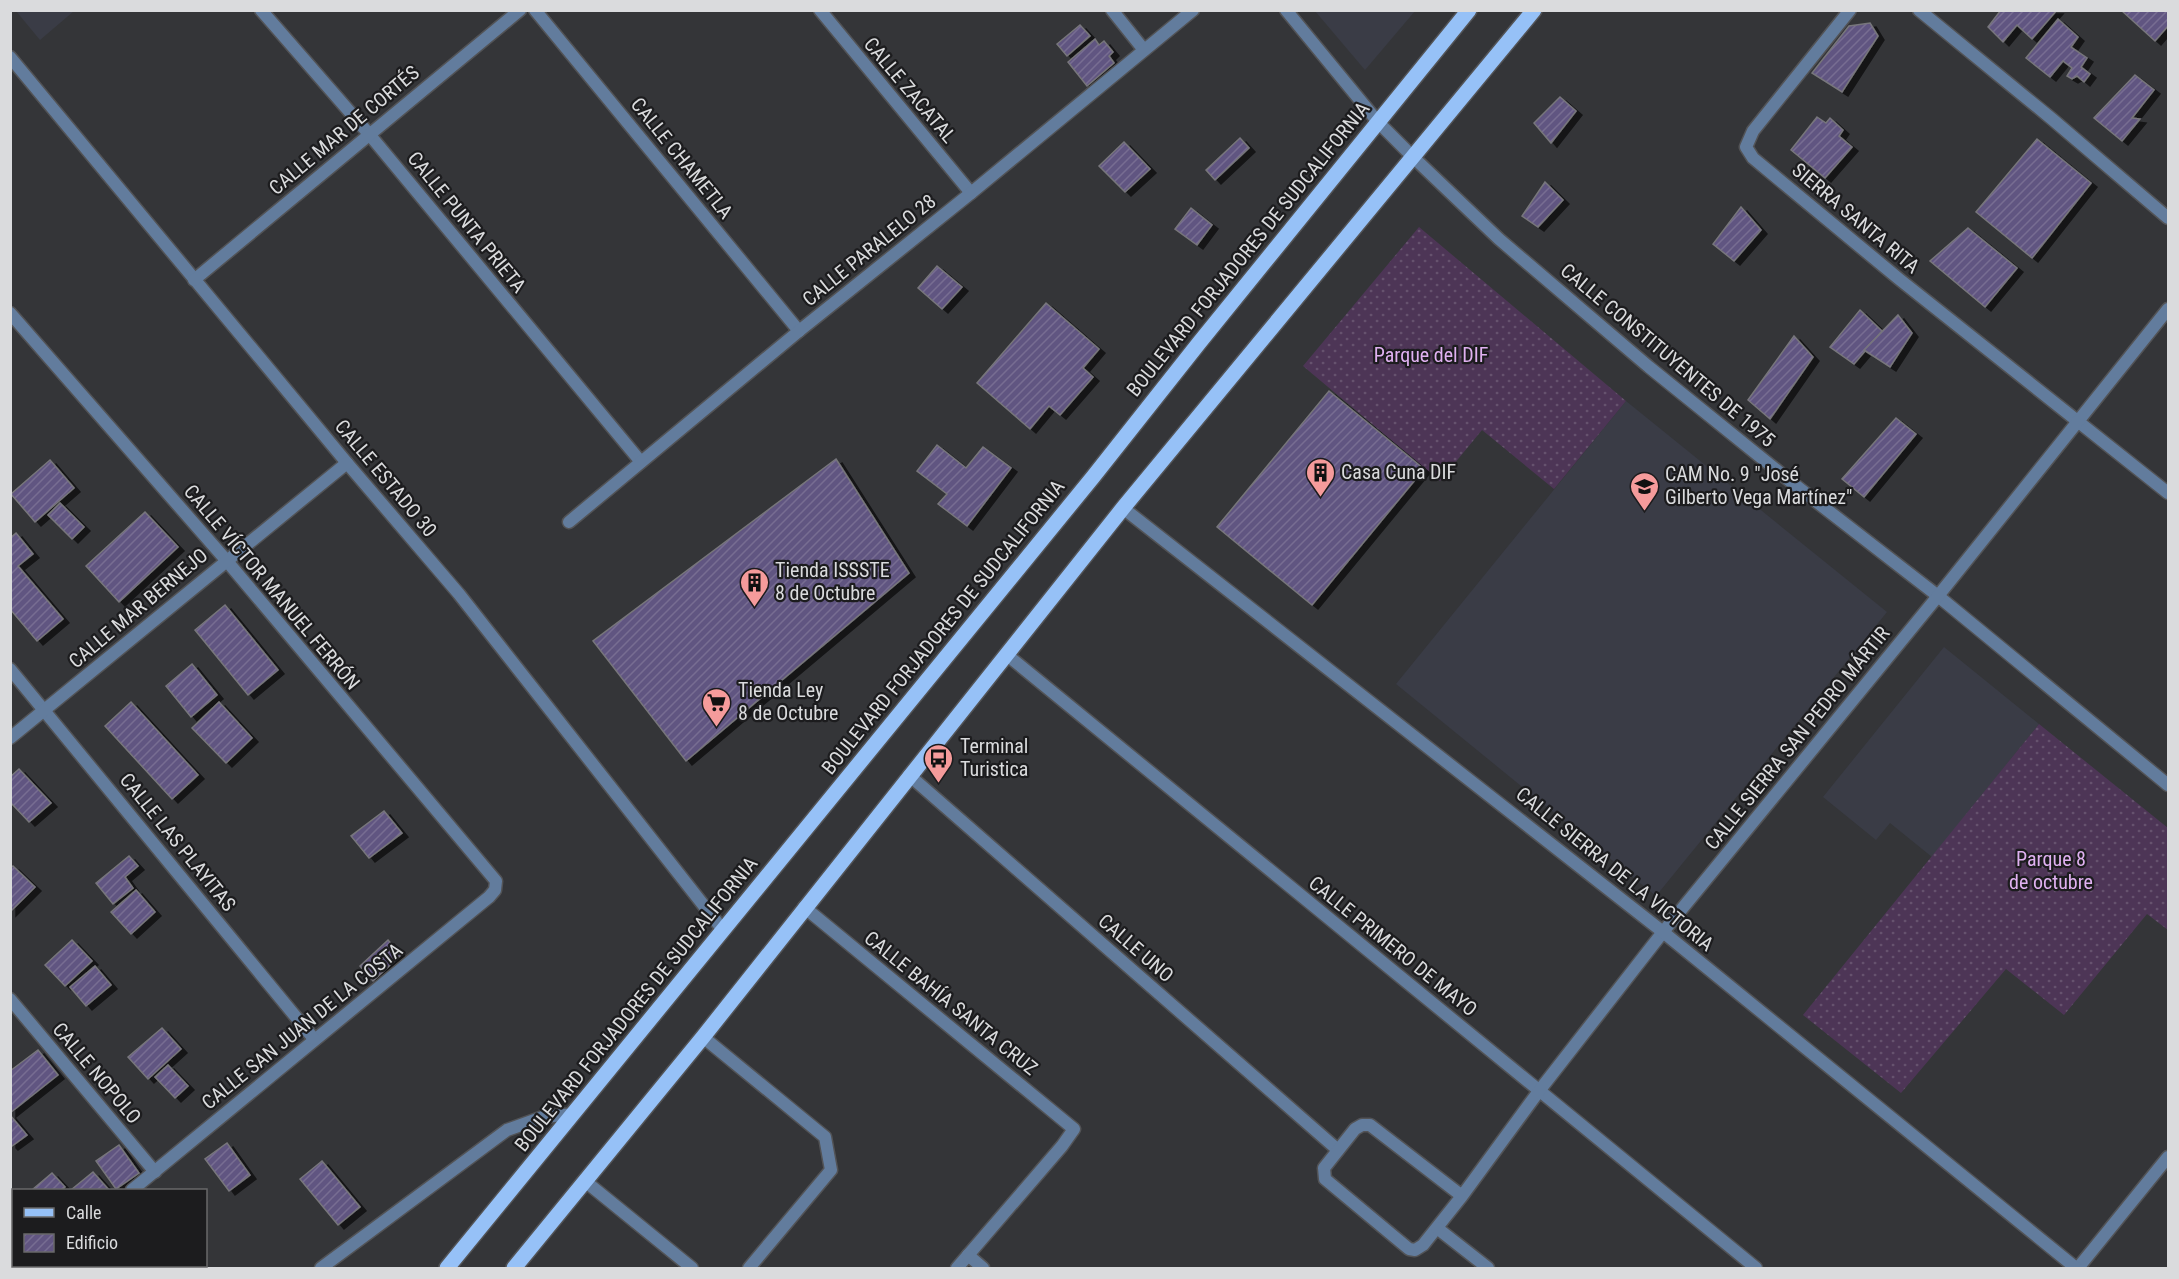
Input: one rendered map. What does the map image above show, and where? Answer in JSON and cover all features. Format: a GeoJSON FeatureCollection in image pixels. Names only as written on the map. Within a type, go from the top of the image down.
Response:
{"type":"FeatureCollection","features":[{"type":"Feature","properties":{"kind":"main road","name":"BOULEVARD FORJADORES DE SUDCALIFORNIA"},"geometry":{"type":"LineString","coordinates":[[447,1269],[1093,477],[1469,10]]}},
{"type":"Feature","properties":{"kind":"main road"},"geometry":{"type":"LineString","coordinates":[[514,1269],[703,1036],[1123,508],[1534,10]]}},
{"type":"Feature","properties":{"kind":"street","name":"CALLE PUNTA PRIETA"},"geometry":{"type":"LineString","coordinates":[[261,10],[369,134],[641,462]]}},
{"type":"Feature","properties":{"kind":"street","name":"CALLE MAR DE CORTÉS"},"geometry":{"type":"LineString","coordinates":[[194,280],[520,10]]}},
{"type":"Feature","properties":{"kind":"street","name":"CALLE CHAMETLA"},"geometry":{"type":"LineString","coordinates":[[535,10],[799,331]]}},
{"type":"Feature","properties":{"kind":"street","name":"CALLE ZACATAL"},"geometry":{"type":"LineString","coordinates":[[820,10],[971,194]]}},
{"type":"Feature","properties":{"kind":"street"},"geometry":{"type":"LineString","coordinates":[[1112,10],[1144,50]]}},
{"type":"Feature","properties":{"kind":"street","name":"CALLE PARALELO 28"},"geometry":{"type":"LineString","coordinates":[[569,522],[1193,10]]}},
{"type":"Feature","properties":{"kind":"street"},"geometry":{"type":"LineString","coordinates":[[1286,10],[1378,122]]}},
{"type":"Feature","properties":{"kind":"street","name":"SIERRA SANTA RITA"},"geometry":{"type":"LineString","coordinates":[[1850,10],[1753,131],[1746,147],[1753,158],[1890,271],[2080,421]]}},
{"type":"Feature","properties":{"kind":"street"},"geometry":{"type":"LineString","coordinates":[[1919,10],[2169,218]]}},
{"type":"Feature","properties":{"kind":"street","name":"CALLE ESTADO 30"},"geometry":{"type":"LineString","coordinates":[[10,57],[194,280],[474,612],[723,930]]}},
{"type":"Feature","properties":{"kind":"street","name":"CALLE CONSTITUYENTES DE 1975"},"geometry":{"type":"LineString","coordinates":[[1378,122],[1499,239],[1649,367],[1795,485],[1938,596],[2169,784]]}},
{"type":"Feature","properties":{"kind":"street","name":"CALLE SIERRA SAN PEDRO MÁRTIR"},"geometry":{"type":"LineString","coordinates":[[1462,1196],[1370,1125],[1362,1125],[1355,1129],[1324,1168],[1325,1179],[1408,1249],[1415,1250],[1423,1245],[1462,1196],[1539,1090],[1663,932],[2169,309]]}},
{"type":"Feature","properties":{"kind":"street","name":"CALLE VÍCTOR MANUEL FERRÓN"},"geometry":{"type":"LineString","coordinates":[[10,313],[226,560],[496,881],[495,890]]}},
{"type":"Feature","properties":{"kind":"street"},"geometry":{"type":"LineString","coordinates":[[2080,421],[2169,493]]}},
{"type":"Feature","properties":{"kind":"street","name":"CALLE MAR BERNEJO"},"geometry":{"type":"LineString","coordinates":[[10,738],[347,463]]}},
{"type":"Feature","properties":{"kind":"street","name":"CALLE SIERRA DE LA VICTORIA"},"geometry":{"type":"LineString","coordinates":[[1123,508],[1663,932],[2077,1269]]}},
{"type":"Feature","properties":{"kind":"street","name":"CALLE PRIMERO DE MAYO"},"geometry":{"type":"LineString","coordinates":[[1006,654],[1756,1269]]}},
{"type":"Feature","properties":{"kind":"street","name":"CALLE LAS PLAYITAS"},"geometry":{"type":"LineString","coordinates":[[10,669],[314,1040]]}},
{"type":"Feature","properties":{"kind":"street","name":"CALLE UNO"},"geometry":{"type":"LineString","coordinates":[[909,775],[1338,1150]]}},
{"type":"Feature","properties":{"kind":"street","name":"CALLE SAN JUAN DE LA COSTA"},"geometry":{"type":"LineString","coordinates":[[134,1189],[462,920],[495,890]]}},
{"type":"Feature","properties":{"kind":"street","name":"CALLE BAHÍA SANTA CRUZ"},"geometry":{"type":"LineString","coordinates":[[804,907],[1074,1129],[968,1255]]}},
{"type":"Feature","properties":{"kind":"street","name":"CALLE NOPOLO"},"geometry":{"type":"LineString","coordinates":[[10,999],[155,1172]]}},
{"type":"Feature","properties":{"kind":"street"},"geometry":{"type":"LineString","coordinates":[[703,1036],[825,1137],[831,1170],[749,1269]]}},
{"type":"Feature","properties":{"kind":"street"},"geometry":{"type":"LineString","coordinates":[[321,1269],[507,1130],[543,1117],[574,1114]]}},
{"type":"Feature","properties":{"kind":"street"},"geometry":{"type":"LineString","coordinates":[[2077,1269],[2169,1157]]}},
{"type":"Feature","properties":{"kind":"street"},"geometry":{"type":"LineString","coordinates":[[585,1180],[692,1269]]}},
{"type":"Feature","properties":{"kind":"street"},"geometry":{"type":"LineString","coordinates":[[1437,1228],[1488,1269]]}},
{"type":"Feature","properties":{"kind":"street"},"geometry":{"type":"LineString","coordinates":[[957,1269],[968,1255],[983,1269]]}},
{"type":"Feature","properties":{"kind":"shaded area"},"geometry":{"type":"Polygon","coordinates":[[[16,11],[74,11],[40,40],[16,11]]]}},
{"type":"Feature","properties":{"kind":"shaded area"},"geometry":{"type":"Polygon","coordinates":[[[1315,11],[1415,11],[1365,70],[1315,11]]]}},
{"type":"Feature","properties":{"kind":"shaded area"},"geometry":{"type":"Polygon","coordinates":[[[1626,401],[1887,612],[1656,896],[1396,684],[1626,401]]]}},
{"type":"Feature","properties":{"kind":"shaded area"},"geometry":{"type":"Polygon","coordinates":[[[1944,647],[2039,724],[1932,857],[1890,823],[1876,840],[1823,797],[1944,647]]]}},
{"type":"Feature","properties":{"kind":"green space","name":"Parque del DIF"},"geometry":{"type":"Polygon","coordinates":[[[1419,227],[1626,401],[1554,489],[1482,430],[1440,481],[1303,366],[1419,227]]]}},
{"type":"Feature","properties":{"kind":"green space","name":"Parque 8 de octubre"},"geometry":{"type":"Polygon","coordinates":[[[2039,724],[2168,828],[2168,930],[2147,914],[2064,1015],[2006,969],[1901,1093],[1803,1015],[2039,724]]]}},
{"type":"Feature","properties":{"kind":"building"},"geometry":{"type":"Polygon","coordinates":[[[2001,10],[2057,10],[2032,39],[2017,25],[2003,42],[1988,27],[2001,10]]]}},
{"type":"Feature","properties":{"kind":"building"},"geometry":{"type":"Polygon","coordinates":[[[2121,10],[2168,10],[2168,26],[2155,41],[2121,10]]]}},
{"type":"Feature","properties":{"kind":"building"},"geometry":{"type":"Polygon","coordinates":[[[2058,19],[2078,37],[2071,47],[2087,58],[2081,67],[2090,74],[2084,82],[2077,76],[2072,79],[2067,76],[2072,68],[2063,61],[2050,77],[2026,58],[2058,19]]]}},
{"type":"Feature","properties":{"kind":"building"},"geometry":{"type":"Polygon","coordinates":[[[1870,23],[1878,36],[1842,92],[1812,73],[1849,26],[1870,23]]]}},
{"type":"Feature","properties":{"kind":"building"},"geometry":{"type":"Polygon","coordinates":[[[1080,25],[1090,36],[1067,56],[1057,44],[1080,25]]]}},
{"type":"Feature","properties":{"kind":"building"},"geometry":{"type":"Polygon","coordinates":[[[1095,39],[1099,45],[1104,41],[1113,52],[1109,56],[1114,63],[1087,86],[1068,62],[1095,39]]]}},
{"type":"Feature","properties":{"kind":"building"},"geometry":{"type":"Polygon","coordinates":[[[2135,75],[2154,90],[2132,118],[2140,119],[2122,141],[2094,118],[2135,75]]]}},
{"type":"Feature","properties":{"kind":"building"},"geometry":{"type":"Polygon","coordinates":[[[1560,97],[1576,111],[1551,143],[1534,123],[1560,97]]]}},
{"type":"Feature","properties":{"kind":"building"},"geometry":{"type":"Polygon","coordinates":[[[1817,117],[1826,123],[1830,118],[1843,130],[1839,136],[1852,147],[1825,178],[1791,150],[1817,117]]]}},
{"type":"Feature","properties":{"kind":"building"},"geometry":{"type":"Polygon","coordinates":[[[1240,138],[1249,148],[1215,180],[1206,170],[1240,138]]]}},
{"type":"Feature","properties":{"kind":"building"},"geometry":{"type":"Polygon","coordinates":[[[2037,139],[2091,183],[2032,258],[1976,212],[2037,139]]]}},
{"type":"Feature","properties":{"kind":"building"},"geometry":{"type":"Polygon","coordinates":[[[1124,142],[1150,169],[1125,192],[1099,166],[1124,142]]]}},
{"type":"Feature","properties":{"kind":"building"},"geometry":{"type":"Polygon","coordinates":[[[1545,182],[1563,200],[1538,227],[1522,216],[1545,182]]]}},
{"type":"Feature","properties":{"kind":"building"},"geometry":{"type":"Polygon","coordinates":[[[1741,207],[1761,230],[1734,261],[1713,244],[1741,207]]]}},
{"type":"Feature","properties":{"kind":"building"},"geometry":{"type":"Polygon","coordinates":[[[1191,208],[1212,225],[1197,245],[1175,229],[1191,208]]]}},
{"type":"Feature","properties":{"kind":"building"},"geometry":{"type":"Polygon","coordinates":[[[1968,228],[2017,268],[1985,307],[1930,261],[1968,228]]]}},
{"type":"Feature","properties":{"kind":"building"},"geometry":{"type":"Polygon","coordinates":[[[937,266],[962,287],[942,309],[918,288],[937,266]]]}},
{"type":"Feature","properties":{"kind":"building"},"geometry":{"type":"Polygon","coordinates":[[[1046,303],[1099,349],[1083,368],[1093,377],[1060,415],[1049,406],[1030,429],[977,383],[1046,303]]]}},
{"type":"Feature","properties":{"kind":"building"},"geometry":{"type":"Polygon","coordinates":[[[1860,310],[1882,331],[1854,364],[1830,347],[1860,310]]]}},
{"type":"Feature","properties":{"kind":"building"},"geometry":{"type":"Polygon","coordinates":[[[1898,315],[1912,333],[1890,367],[1864,350],[1898,315]]]}},
{"type":"Feature","properties":{"kind":"building"},"geometry":{"type":"Polygon","coordinates":[[[1794,336],[1813,357],[1770,419],[1748,400],[1794,336]]]}},
{"type":"Feature","properties":{"kind":"building","name":"Casa Cuna DIF"},"geometry":{"type":"Polygon","coordinates":[[[1329,391],[1424,469],[1312,605],[1217,527],[1329,391]]]}},
{"type":"Feature","properties":{"kind":"building"},"geometry":{"type":"Polygon","coordinates":[[[1896,418],[1916,434],[1864,497],[1842,479],[1896,418]]]}},
{"type":"Feature","properties":{"kind":"building"},"geometry":{"type":"Polygon","coordinates":[[[937,445],[966,468],[983,447],[1011,468],[967,526],[938,504],[947,494],[917,471],[937,445]]]}},
{"type":"Feature","properties":{"kind":"building","name":"Tienda ISSSTE 8 de Octubre"},"geometry":{"type":"Polygon","coordinates":[[[836,459],[909,573],[686,761],[593,641],[836,459]]]}},
{"type":"Feature","properties":{"kind":"building"},"geometry":{"type":"Polygon","coordinates":[[[50,460],[74,488],[35,522],[11,494],[50,460]]]}},
{"type":"Feature","properties":{"kind":"building"},"geometry":{"type":"Polygon","coordinates":[[[60,503],[84,527],[72,539],[48,515],[60,503]]]}},
{"type":"Feature","properties":{"kind":"building"},"geometry":{"type":"Polygon","coordinates":[[[145,512],[178,547],[119,602],[86,566],[145,512]]]}},
{"type":"Feature","properties":{"kind":"building"},"geometry":{"type":"Polygon","coordinates":[[[16,533],[33,554],[18,566],[63,619],[37,641],[10,609],[10,538],[16,533]]]}},
{"type":"Feature","properties":{"kind":"building"},"geometry":{"type":"Polygon","coordinates":[[[225,605],[278,670],[248,695],[195,630],[225,605]]]}},
{"type":"Feature","properties":{"kind":"building"},"geometry":{"type":"Polygon","coordinates":[[[192,664],[217,695],[191,717],[166,686],[192,664]]]}},
{"type":"Feature","properties":{"kind":"building"},"geometry":{"type":"Polygon","coordinates":[[[131,702],[198,775],[172,799],[105,726],[131,702]]]}},
{"type":"Feature","properties":{"kind":"building"},"geometry":{"type":"Polygon","coordinates":[[[219,702],[252,738],[226,763],[192,728],[219,702]]]}},
{"type":"Feature","properties":{"kind":"building"},"geometry":{"type":"Polygon","coordinates":[[[19,769],[51,803],[29,822],[10,802],[10,777],[19,769]]]}},
{"type":"Feature","properties":{"kind":"building"},"geometry":{"type":"Polygon","coordinates":[[[384,811],[402,833],[369,858],[351,836],[384,811]]]}},
{"type":"Feature","properties":{"kind":"building"},"geometry":{"type":"Polygon","coordinates":[[[129,856],[138,866],[125,877],[133,888],[113,904],[96,883],[129,856]]]}},
{"type":"Feature","properties":{"kind":"building"},"geometry":{"type":"Polygon","coordinates":[[[13,866],[35,887],[10,912],[10,868],[13,866]]]}},
{"type":"Feature","properties":{"kind":"building"},"geometry":{"type":"Polygon","coordinates":[[[136,890],[155,912],[131,934],[111,912],[136,890]]]}},
{"type":"Feature","properties":{"kind":"building"},"geometry":{"type":"Polygon","coordinates":[[[72,940],[92,961],[65,986],[45,965],[72,940]]]}},
{"type":"Feature","properties":{"kind":"building"},"geometry":{"type":"Polygon","coordinates":[[[388,940],[401,955],[373,981],[360,966],[388,940]]]}},
{"type":"Feature","properties":{"kind":"building"},"geometry":{"type":"Polygon","coordinates":[[[95,966],[111,985],[86,1006],[70,987],[95,966]]]}},
{"type":"Feature","properties":{"kind":"building"},"geometry":{"type":"Polygon","coordinates":[[[162,1028],[181,1049],[148,1079],[128,1057],[162,1028]]]}},
{"type":"Feature","properties":{"kind":"building"},"geometry":{"type":"Polygon","coordinates":[[[38,1050],[58,1075],[10,1113],[10,1071],[38,1050]]]}},
{"type":"Feature","properties":{"kind":"building"},"geometry":{"type":"Polygon","coordinates":[[[168,1065],[188,1086],[175,1098],[155,1077],[168,1065]]]}},
{"type":"Feature","properties":{"kind":"building"},"geometry":{"type":"Polygon","coordinates":[[[10,1115],[27,1135],[12,1146],[10,1144],[10,1115]]]}},
{"type":"Feature","properties":{"kind":"building"},"geometry":{"type":"Polygon","coordinates":[[[227,1143],[250,1175],[229,1191],[205,1159],[227,1143]]]}},
{"type":"Feature","properties":{"kind":"building"},"geometry":{"type":"Polygon","coordinates":[[[119,1145],[139,1173],[116,1189],[96,1161],[119,1145]]]}},
{"type":"Feature","properties":{"kind":"building"},"geometry":{"type":"Polygon","coordinates":[[[322,1161],[360,1207],[338,1225],[300,1179],[322,1161]]]}},
{"type":"Feature","properties":{"kind":"building"},"geometry":{"type":"Polygon","coordinates":[[[93,1172],[108,1189],[72,1189],[93,1172]]]}},
{"type":"Feature","properties":{"kind":"building"},"geometry":{"type":"Polygon","coordinates":[[[52,1173],[65,1187],[63,1189],[33,1189],[52,1173]]]}},
{"type":"Feature","properties":{"kind":"place","name":"Casa Cuna DIF"},"geometry":{"type":"Point","coordinates":[1320,498]}},
{"type":"Feature","properties":{"kind":"place","name":"CAM No. 9 \"José Gilberto Vega Martínez\""},"geometry":{"type":"Point","coordinates":[1644,512]}},
{"type":"Feature","properties":{"kind":"place","name":"Tienda ISSSTE 8 de Octubre"},"geometry":{"type":"Point","coordinates":[754,608]}},
{"type":"Feature","properties":{"kind":"place","name":"Tienda Ley 8 de Octubre"},"geometry":{"type":"Point","coordinates":[717,728]}},
{"type":"Feature","properties":{"kind":"place","name":"Terminal Turistica"},"geometry":{"type":"Point","coordinates":[939,784]}}]}
